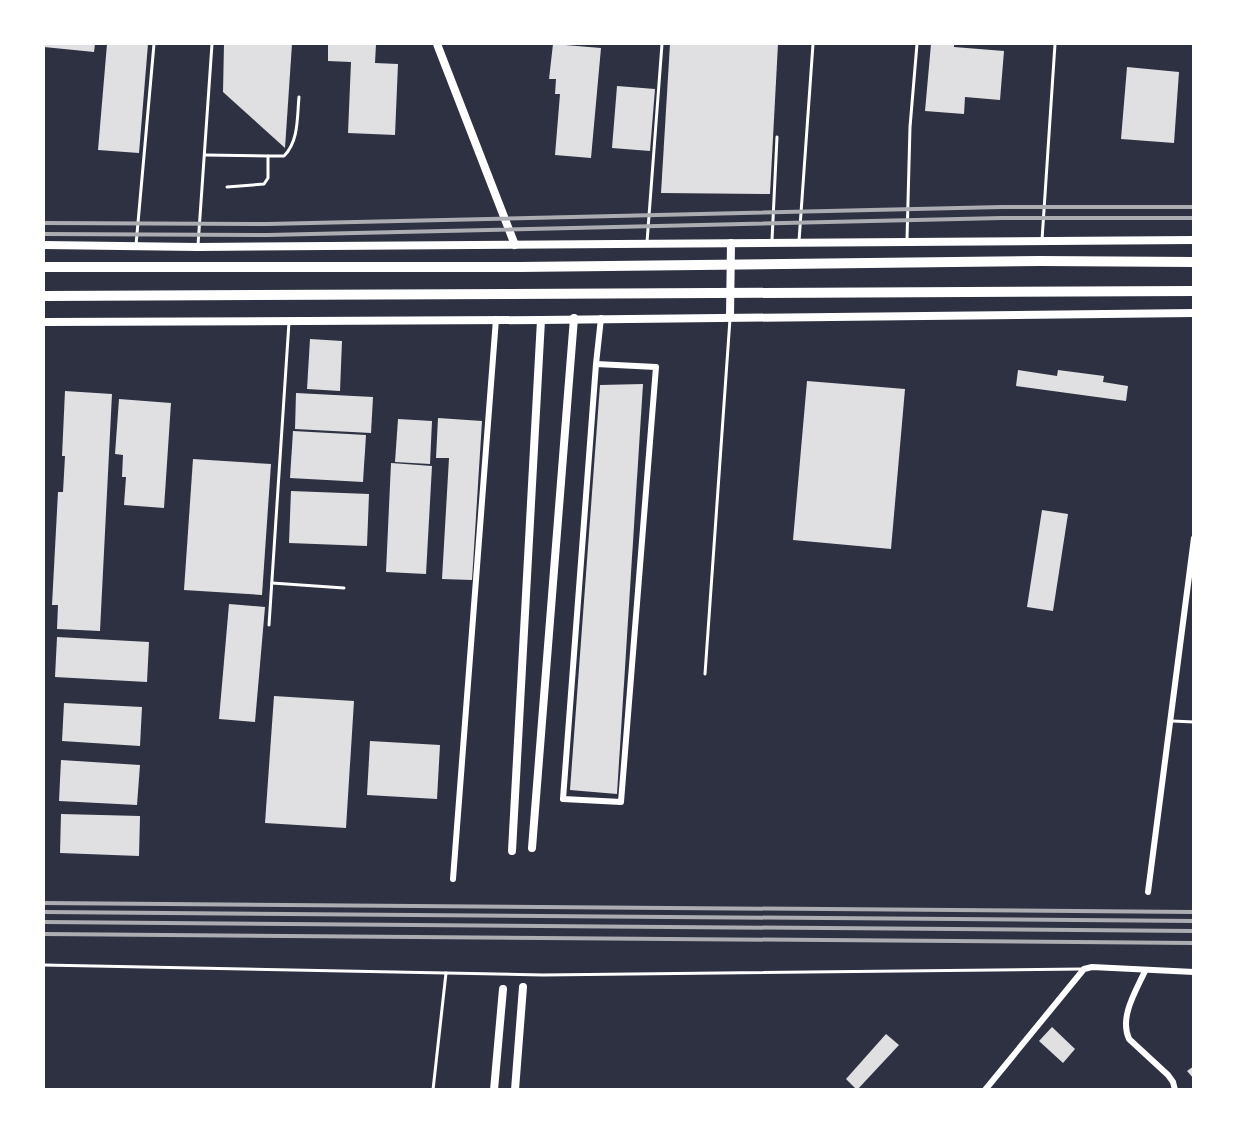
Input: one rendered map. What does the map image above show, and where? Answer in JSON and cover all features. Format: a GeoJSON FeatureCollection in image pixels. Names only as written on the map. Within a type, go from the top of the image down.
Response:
{"type":"FeatureCollection","features":[{"type":"Feature","properties":{"kind":"highway"},"geometry":{"type":"LineString","coordinates":[[46,267],[520,267],[1040,261],[1194,262]]}},
{"type":"Feature","properties":{"kind":"highway"},"geometry":{"type":"LineString","coordinates":[[44,296],[1194,291]]}},
{"type":"Feature","properties":{"kind":"main road"},"geometry":{"type":"LineString","coordinates":[[44,245],[198,247],[1194,240]]}},
{"type":"Feature","properties":{"kind":"main road"},"geometry":{"type":"LineString","coordinates":[[730,317],[731,243]]}},
{"type":"Feature","properties":{"kind":"main road"},"geometry":{"type":"LineString","coordinates":[[44,322],[540,320],[1194,313]]}},
{"type":"Feature","properties":{"kind":"street"},"geometry":{"type":"LineString","coordinates":[[437,44],[515,245]]}},
{"type":"Feature","properties":{"kind":"street"},"geometry":{"type":"LineString","coordinates":[[531,848],[574,318]]}},
{"type":"Feature","properties":{"kind":"street"},"geometry":{"type":"LineString","coordinates":[[596,364],[656,367],[621,802],[563,799],[596,364],[601,318]]}},
{"type":"Feature","properties":{"kind":"street"},"geometry":{"type":"LineString","coordinates":[[453,879],[496,319]]}},
{"type":"Feature","properties":{"kind":"street"},"geometry":{"type":"LineString","coordinates":[[512,851],[540,320]]}},
{"type":"Feature","properties":{"kind":"street"},"geometry":{"type":"LineString","coordinates":[[1148,892],[1190,588],[1194,538]]}},
{"type":"Feature","properties":{"kind":"street"},"geometry":{"type":"LineString","coordinates":[[985,1089],[1084,969],[1092,967],[1194,972]]}},
{"type":"Feature","properties":{"kind":"street"},"geometry":{"type":"LineString","coordinates":[[1145,971],[1128,1009],[1126,1032],[1129,1039],[1168,1075],[1175,1089]]}},
{"type":"Feature","properties":{"kind":"street"},"geometry":{"type":"LineString","coordinates":[[515,1089],[523,987]]}},
{"type":"Feature","properties":{"kind":"street"},"geometry":{"type":"LineString","coordinates":[[494,1089],[503,988]]}},
{"type":"Feature","properties":{"kind":"lane"},"geometry":{"type":"LineString","coordinates":[[136,246],[153,44]]}},
{"type":"Feature","properties":{"kind":"lane"},"geometry":{"type":"LineString","coordinates":[[198,247],[212,44]]}},
{"type":"Feature","properties":{"kind":"lane"},"geometry":{"type":"LineString","coordinates":[[647,244],[662,44]]}},
{"type":"Feature","properties":{"kind":"lane"},"geometry":{"type":"LineString","coordinates":[[798,243],[813,44]]}},
{"type":"Feature","properties":{"kind":"lane"},"geometry":{"type":"LineString","coordinates":[[906,242],[910,127],[917,44]]}},
{"type":"Feature","properties":{"kind":"lane"},"geometry":{"type":"LineString","coordinates":[[1042,242],[1055,44]]}},
{"type":"Feature","properties":{"kind":"lane"},"geometry":{"type":"LineString","coordinates":[[206,155],[284,156],[295,139],[299,97]]}},
{"type":"Feature","properties":{"kind":"lane"},"geometry":{"type":"LineString","coordinates":[[772,243],[777,137]]}},
{"type":"Feature","properties":{"kind":"lane"},"geometry":{"type":"LineString","coordinates":[[227,187],[264,184],[268,177],[268,156]]}},
{"type":"Feature","properties":{"kind":"lane"},"geometry":{"type":"LineString","coordinates":[[705,674],[730,317]]}},
{"type":"Feature","properties":{"kind":"lane"},"geometry":{"type":"LineString","coordinates":[[269,626],[289,320]]}},
{"type":"Feature","properties":{"kind":"lane"},"geometry":{"type":"LineString","coordinates":[[272,583],[344,588]]}},
{"type":"Feature","properties":{"kind":"lane"},"geometry":{"type":"LineString","coordinates":[[1170,721],[1194,722]]}},
{"type":"Feature","properties":{"kind":"lane"},"geometry":{"type":"LineString","coordinates":[[44,965],[543,975],[1084,969]]}},
{"type":"Feature","properties":{"kind":"lane"},"geometry":{"type":"LineString","coordinates":[[433,1089],[446,973]]}},
{"type":"Feature","properties":{"kind":"building"},"geometry":{"type":"Polygon","coordinates":[[[44,44],[95,44],[94,52],[44,47],[44,44]]]}},
{"type":"Feature","properties":{"kind":"building"},"geometry":{"type":"Polygon","coordinates":[[[107,44],[148,44],[139,153],[98,150],[107,44]]]}},
{"type":"Feature","properties":{"kind":"building"},"geometry":{"type":"Polygon","coordinates":[[[224,44],[292,44],[285,148],[223,92],[224,44]]]}},
{"type":"Feature","properties":{"kind":"building"},"geometry":{"type":"Polygon","coordinates":[[[328,44],[376,44],[375,63],[398,64],[395,135],[348,133],[351,62],[328,61],[328,44]]]}},
{"type":"Feature","properties":{"kind":"building"},"geometry":{"type":"Polygon","coordinates":[[[553,44],[601,48],[591,158],[555,155],[560,94],[555,94],[556,79],[549,79],[553,44]]]}},
{"type":"Feature","properties":{"kind":"building"},"geometry":{"type":"Polygon","coordinates":[[[670,44],[778,44],[770,194],[661,193],[670,44]]]}},
{"type":"Feature","properties":{"kind":"building"},"geometry":{"type":"Polygon","coordinates":[[[931,44],[954,44],[954,47],[1004,51],[1000,100],[965,97],[964,114],[925,111],[931,44]]]}},
{"type":"Feature","properties":{"kind":"building"},"geometry":{"type":"Polygon","coordinates":[[[1127,67],[1179,72],[1174,143],[1121,139],[1127,67]]]}},
{"type":"Feature","properties":{"kind":"building"},"geometry":{"type":"Polygon","coordinates":[[[617,86],[655,89],[650,151],[612,148],[617,86]]]}},
{"type":"Feature","properties":{"kind":"building"},"geometry":{"type":"Polygon","coordinates":[[[310,339],[342,341],[340,391],[307,389],[310,339]]]}},
{"type":"Feature","properties":{"kind":"building"},"geometry":{"type":"Polygon","coordinates":[[[1018,370],[1057,376],[1058,370],[1104,376],[1103,382],[1128,386],[1126,401],[1016,386],[1018,370]]]}},
{"type":"Feature","properties":{"kind":"building"},"geometry":{"type":"Polygon","coordinates":[[[807,381],[905,389],[891,549],[793,540],[807,381]]]}},
{"type":"Feature","properties":{"kind":"building"},"geometry":{"type":"Polygon","coordinates":[[[643,384],[617,794],[570,790],[600,385],[643,384]]]}},
{"type":"Feature","properties":{"kind":"building"},"geometry":{"type":"Polygon","coordinates":[[[65,391],[112,394],[100,631],[57,629],[58,605],[52,605],[58,492],[63,492],[65,391]]]}},
{"type":"Feature","properties":{"kind":"building"},"geometry":{"type":"Polygon","coordinates":[[[296,393],[373,397],[371,433],[295,429],[296,393]]]}},
{"type":"Feature","properties":{"kind":"building"},"geometry":{"type":"Polygon","coordinates":[[[119,399],[171,403],[164,508],[124,505],[126,477],[122,477],[123,455],[115,454],[119,399]]]}},
{"type":"Feature","properties":{"kind":"building"},"geometry":{"type":"Polygon","coordinates":[[[438,418],[482,421],[472,580],[442,579],[449,458],[436,458],[438,418]]]}},
{"type":"Feature","properties":{"kind":"building"},"geometry":{"type":"Polygon","coordinates":[[[398,419],[432,421],[430,464],[395,462],[398,419]]]}},
{"type":"Feature","properties":{"kind":"building"},"geometry":{"type":"Polygon","coordinates":[[[293,431],[366,435],[363,482],[290,478],[293,431]]]}},
{"type":"Feature","properties":{"kind":"building"},"geometry":{"type":"Polygon","coordinates":[[[193,459],[271,464],[262,595],[184,590],[193,459]]]}},
{"type":"Feature","properties":{"kind":"building"},"geometry":{"type":"Polygon","coordinates":[[[391,463],[432,466],[426,574],[386,572],[391,463]]]}},
{"type":"Feature","properties":{"kind":"building"},"geometry":{"type":"Polygon","coordinates":[[[291,491],[369,494],[367,546],[289,543],[291,491]]]}},
{"type":"Feature","properties":{"kind":"building"},"geometry":{"type":"Polygon","coordinates":[[[1042,510],[1068,514],[1053,611],[1027,607],[1042,510]]]}},
{"type":"Feature","properties":{"kind":"building"},"geometry":{"type":"Polygon","coordinates":[[[229,604],[265,607],[255,722],[219,719],[229,604]]]}},
{"type":"Feature","properties":{"kind":"building"},"geometry":{"type":"Polygon","coordinates":[[[57,637],[149,642],[147,682],[55,677],[57,637]]]}},
{"type":"Feature","properties":{"kind":"building"},"geometry":{"type":"Polygon","coordinates":[[[274,696],[354,701],[346,828],[265,823],[274,696]]]}},
{"type":"Feature","properties":{"kind":"building"},"geometry":{"type":"Polygon","coordinates":[[[64,703],[142,707],[140,746],[62,741],[64,703]]]}},
{"type":"Feature","properties":{"kind":"building"},"geometry":{"type":"Polygon","coordinates":[[[370,741],[440,745],[437,799],[367,795],[370,741]]]}},
{"type":"Feature","properties":{"kind":"building"},"geometry":{"type":"Polygon","coordinates":[[[61,760],[140,765],[137,805],[59,801],[61,760]]]}},
{"type":"Feature","properties":{"kind":"building"},"geometry":{"type":"Polygon","coordinates":[[[61,814],[140,816],[139,856],[60,853],[61,814]]]}},
{"type":"Feature","properties":{"kind":"building"},"geometry":{"type":"Polygon","coordinates":[[[1052,1027],[1075,1049],[1063,1063],[1039,1041],[1052,1027]]]}},
{"type":"Feature","properties":{"kind":"building"},"geometry":{"type":"Polygon","coordinates":[[[886,1034],[899,1045],[857,1090],[846,1079],[886,1034]]]}},
{"type":"Feature","properties":{"kind":"building"},"geometry":{"type":"Polygon","coordinates":[[[1194,1066],[1194,1079],[1187,1071],[1194,1066]]]}},
{"type":"Feature","properties":{"kind":"railway"},"geometry":{"type":"LineString","coordinates":[[44,223],[267,224],[1002,207],[1194,207]]}},
{"type":"Feature","properties":{"kind":"railway"},"geometry":{"type":"LineString","coordinates":[[44,234],[267,235],[1002,218],[1194,218]]}},
{"type":"Feature","properties":{"kind":"railway"},"geometry":{"type":"LineString","coordinates":[[44,903],[1194,912]]}},
{"type":"Feature","properties":{"kind":"railway"},"geometry":{"type":"LineString","coordinates":[[44,912],[1194,921]]}},
{"type":"Feature","properties":{"kind":"railway"},"geometry":{"type":"LineString","coordinates":[[44,922],[1194,931]]}},
{"type":"Feature","properties":{"kind":"railway"},"geometry":{"type":"LineString","coordinates":[[44,934],[1194,943]]}}]}
